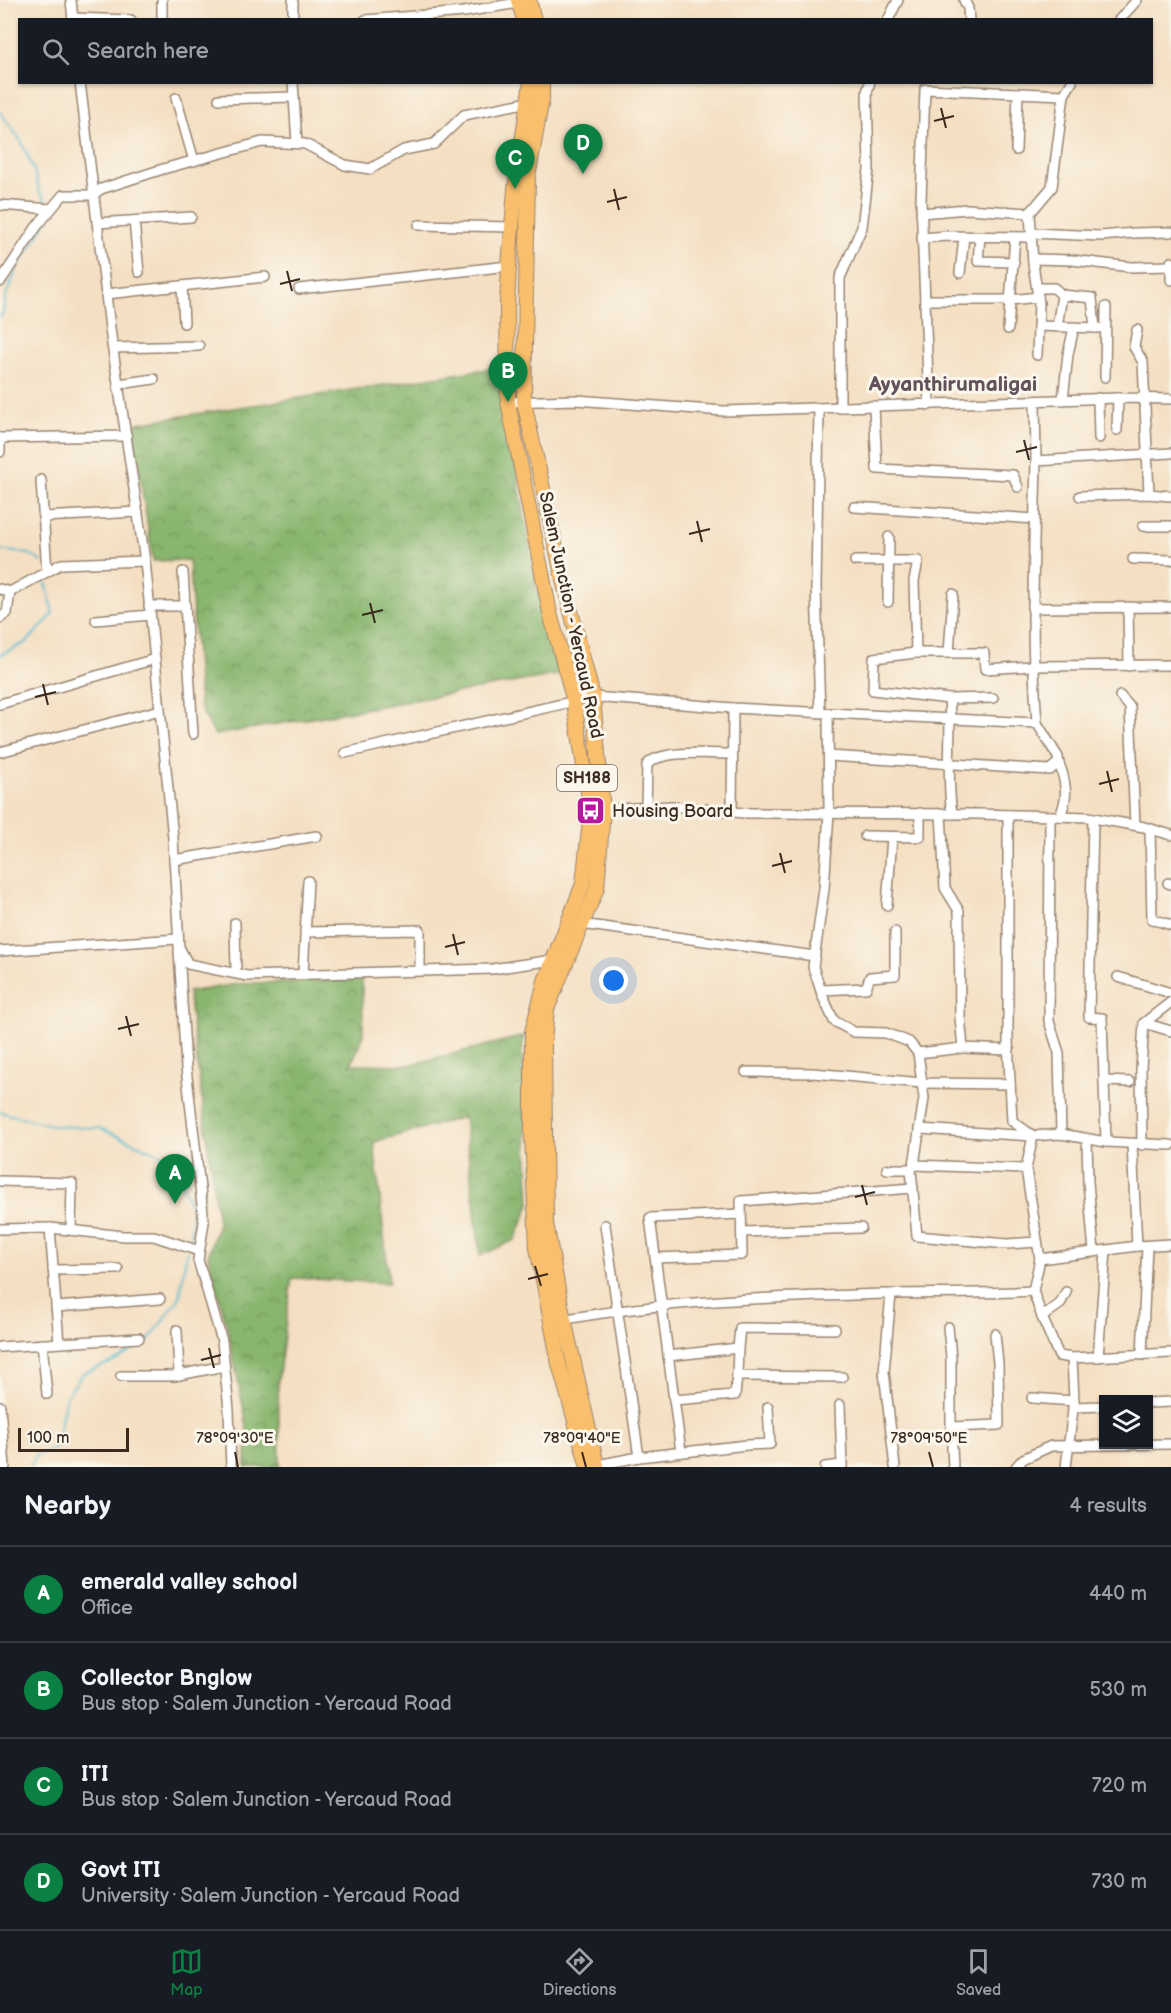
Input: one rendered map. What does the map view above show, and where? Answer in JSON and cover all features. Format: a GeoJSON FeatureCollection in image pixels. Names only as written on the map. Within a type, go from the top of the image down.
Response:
{"type":"FeatureCollection","features":[{"type":"Feature","properties":{"kind":"main road"},"geometry":{"type":"LineString","coordinates":[[521,1],[524,18]]}},
{"type":"Feature","properties":{"kind":"main road"},"geometry":{"type":"LineString","coordinates":[[521,1],[533,18]]}},
{"type":"Feature","properties":{"kind":"main road","name":"Salem Junction - Yercaud Road"},"geometry":{"type":"LineString","coordinates":[[531,84],[515,189],[509,266],[508,402],[550,613],[574,702],[597,810],[583,884],[544,981],[532,1032],[532,1135],[537,1248],[558,1321]]}},
{"type":"Feature","properties":{"kind":"main road","name":"SH188"},"geometry":{"type":"LineString","coordinates":[[542,84],[542,99],[528,177],[524,402],[564,584],[592,697],[597,810],[597,888],[547,1009],[544,1043],[546,1223],[558,1321],[593,1466]]}},
{"type":"Feature","properties":{"kind":"street"},"geometry":{"type":"LineString","coordinates":[[71,0],[73,18]]}},
{"type":"Feature","properties":{"kind":"street"},"geometry":{"type":"LineString","coordinates":[[162,0],[162,18]]}},
{"type":"Feature","properties":{"kind":"street"},"geometry":{"type":"LineString","coordinates":[[293,0],[293,18]]}},
{"type":"Feature","properties":{"kind":"street"},"geometry":{"type":"LineString","coordinates":[[889,18],[898,0]]}},
{"type":"Feature","properties":{"kind":"street"},"geometry":{"type":"LineString","coordinates":[[964,0],[969,18]]}},
{"type":"Feature","properties":{"kind":"street"},"geometry":{"type":"LineString","coordinates":[[1121,18],[1137,0]]}},
{"type":"Feature","properties":{"kind":"street"},"geometry":{"type":"LineString","coordinates":[[390,18],[464,12],[521,1]]}},
{"type":"Feature","properties":{"kind":"street"},"geometry":{"type":"LineString","coordinates":[[80,84],[113,348],[145,561],[174,860],[186,1068],[204,1222],[198,1260],[222,1341],[229,1410],[231,1467]]}},
{"type":"Feature","properties":{"kind":"street"},"geometry":{"type":"LineString","coordinates":[[293,84],[297,143]]}},
{"type":"Feature","properties":{"kind":"street"},"geometry":{"type":"LineString","coordinates":[[840,408],[840,278],[862,227],[869,169],[867,92],[869,84]]}},
{"type":"Feature","properties":{"kind":"street"},"geometry":{"type":"LineString","coordinates":[[1037,356],[1038,292],[1030,213],[1052,187],[1064,95],[1071,84]]}},
{"type":"Feature","properties":{"kind":"street"},"geometry":{"type":"LineString","coordinates":[[929,405],[921,213],[925,88],[968,86],[1018,93],[1064,95]]}},
{"type":"Feature","properties":{"kind":"street"},"geometry":{"type":"LineString","coordinates":[[1016,150],[1018,93]]}},
{"type":"Feature","properties":{"kind":"street"},"geometry":{"type":"LineString","coordinates":[[219,99],[294,97]]}},
{"type":"Feature","properties":{"kind":"street"},"geometry":{"type":"LineString","coordinates":[[176,98],[194,160]]}},
{"type":"Feature","properties":{"kind":"street"},"geometry":{"type":"LineString","coordinates":[[0,282],[37,226],[63,195],[93,195],[101,189],[262,142],[304,144],[345,165],[370,169],[404,150],[434,144],[464,115],[529,102]]}},
{"type":"Feature","properties":{"kind":"street"},"geometry":{"type":"LineString","coordinates":[[0,205],[51,209]]}},
{"type":"Feature","properties":{"kind":"street"},"geometry":{"type":"LineString","coordinates":[[921,213],[967,209],[1030,213]]}},
{"type":"Feature","properties":{"kind":"street"},"geometry":{"type":"LineString","coordinates":[[97,223],[191,217]]}},
{"type":"Feature","properties":{"kind":"street"},"geometry":{"type":"LineString","coordinates":[[134,221],[139,272]]}},
{"type":"Feature","properties":{"kind":"street"},"geometry":{"type":"LineString","coordinates":[[419,225],[512,227]]}},
{"type":"Feature","properties":{"kind":"street"},"geometry":{"type":"LineString","coordinates":[[922,238],[1101,236],[1171,232]]}},
{"type":"Feature","properties":{"kind":"street"},"geometry":{"type":"LineString","coordinates":[[960,273],[964,237]]}},
{"type":"Feature","properties":{"kind":"street"},"geometry":{"type":"LineString","coordinates":[[980,237],[978,261],[1014,262]]}},
{"type":"Feature","properties":{"kind":"street"},"geometry":{"type":"LineString","coordinates":[[1008,329],[1015,237]]}},
{"type":"Feature","properties":{"kind":"street"},"geometry":{"type":"LineString","coordinates":[[1033,259],[1072,260],[1131,267],[1170,264],[1171,280]]}},
{"type":"Feature","properties":{"kind":"street"},"geometry":{"type":"LineString","coordinates":[[299,289],[509,266]]}},
{"type":"Feature","properties":{"kind":"street"},"geometry":{"type":"LineString","coordinates":[[106,294],[265,277]]}},
{"type":"Feature","properties":{"kind":"street"},"geometry":{"type":"LineString","coordinates":[[182,286],[184,323]]}},
{"type":"Feature","properties":{"kind":"street"},"geometry":{"type":"LineString","coordinates":[[925,300],[1010,300],[1054,288],[1062,294],[1092,298],[1100,328],[1105,377]]}},
{"type":"Feature","properties":{"kind":"street"},"geometry":{"type":"LineString","coordinates":[[1057,327],[1062,294]]}},
{"type":"Feature","properties":{"kind":"street"},"geometry":{"type":"LineString","coordinates":[[1100,328],[1106,307]]}},
{"type":"Feature","properties":{"kind":"street"},"geometry":{"type":"LineString","coordinates":[[1038,326],[1100,328]]}},
{"type":"Feature","properties":{"kind":"street"},"geometry":{"type":"LineString","coordinates":[[1063,400],[1068,354],[1074,328]]}},
{"type":"Feature","properties":{"kind":"street"},"geometry":{"type":"LineString","coordinates":[[1137,330],[1134,347],[1143,362],[1149,494]]}},
{"type":"Feature","properties":{"kind":"street"},"geometry":{"type":"LineString","coordinates":[[113,348],[199,346]]}},
{"type":"Feature","properties":{"kind":"street"},"geometry":{"type":"LineString","coordinates":[[119,384],[154,379]]}},
{"type":"Feature","properties":{"kind":"street"},"geometry":{"type":"LineString","coordinates":[[508,402],[576,400],[724,411],[1118,398],[1171,399]]}},
{"type":"Feature","properties":{"kind":"street"},"geometry":{"type":"LineString","coordinates":[[1117,430],[1118,398]]}},
{"type":"Feature","properties":{"kind":"street"},"geometry":{"type":"LineString","coordinates":[[1098,399],[1099,438]]}},
{"type":"Feature","properties":{"kind":"street"},"geometry":{"type":"LineString","coordinates":[[1035,401],[1033,666],[1037,723],[1058,757],[1067,799],[1060,816]]}},
{"type":"Feature","properties":{"kind":"street"},"geometry":{"type":"LineString","coordinates":[[874,407],[877,469],[1013,475],[1018,486]]}},
{"type":"Feature","properties":{"kind":"street"},"geometry":{"type":"LineString","coordinates":[[819,408],[816,587],[829,756],[829,812],[824,889],[813,968],[834,1021],[854,1032],[886,1033],[909,1041],[918,1053],[924,1098],[913,1167],[917,1236],[1007,1244],[1037,1242]]}},
{"type":"Feature","properties":{"kind":"street"},"geometry":{"type":"LineString","coordinates":[[0,452],[0,438],[127,436]]}},
{"type":"Feature","properties":{"kind":"street"},"geometry":{"type":"LineString","coordinates":[[1036,461],[1171,453]]}},
{"type":"Feature","properties":{"kind":"street"},"geometry":{"type":"LineString","coordinates":[[41,480],[47,572]]}},
{"type":"Feature","properties":{"kind":"street"},"geometry":{"type":"LineString","coordinates":[[1080,496],[1149,494],[1170,496]]}},
{"type":"Feature","properties":{"kind":"street"},"geometry":{"type":"LineString","coordinates":[[854,507],[1035,519]]}},
{"type":"Feature","properties":{"kind":"street"},"geometry":{"type":"LineString","coordinates":[[43,517],[138,512]]}},
{"type":"Feature","properties":{"kind":"street"},"geometry":{"type":"LineString","coordinates":[[1143,526],[1171,526]]}},
{"type":"Feature","properties":{"kind":"street"},"geometry":{"type":"LineString","coordinates":[[888,602],[890,537]]}},
{"type":"Feature","properties":{"kind":"street"},"geometry":{"type":"LineString","coordinates":[[1133,559],[1171,560]]}},
{"type":"Feature","properties":{"kind":"street"},"geometry":{"type":"LineString","coordinates":[[0,589],[10,592],[61,564],[145,561]]}},
{"type":"Feature","properties":{"kind":"street"},"geometry":{"type":"LineString","coordinates":[[855,561],[918,561],[914,581],[916,653]]}},
{"type":"Feature","properties":{"kind":"street"},"geometry":{"type":"LineString","coordinates":[[183,572],[193,734]]}},
{"type":"Feature","properties":{"kind":"street"},"geometry":{"type":"LineString","coordinates":[[0,618],[7,613],[10,592]]}},
{"type":"Feature","properties":{"kind":"street"},"geometry":{"type":"LineString","coordinates":[[949,653],[952,594]]}},
{"type":"Feature","properties":{"kind":"street"},"geometry":{"type":"LineString","coordinates":[[96,620],[185,606]]}},
{"type":"Feature","properties":{"kind":"street"},"geometry":{"type":"LineString","coordinates":[[1128,607],[1129,666]]}},
{"type":"Feature","properties":{"kind":"street"},"geometry":{"type":"LineString","coordinates":[[1032,608],[1171,607]]}},
{"type":"Feature","properties":{"kind":"street"},"geometry":{"type":"LineString","coordinates":[[993,698],[949,699],[873,690],[874,658],[916,653],[984,653],[985,669],[1033,666],[1171,665]]}},
{"type":"Feature","properties":{"kind":"street"},"geometry":{"type":"LineString","coordinates":[[0,704],[155,659]]}},
{"type":"Feature","properties":{"kind":"street"},"geometry":{"type":"LineString","coordinates":[[1120,696],[1130,707],[1135,825]]}},
{"type":"Feature","properties":{"kind":"street"},"geometry":{"type":"LineString","coordinates":[[345,753],[592,697],[733,708],[1037,723]]}},
{"type":"Feature","properties":{"kind":"street"},"geometry":{"type":"LineString","coordinates":[[949,699],[951,719],[949,794],[952,814]]}},
{"type":"Feature","properties":{"kind":"street"},"geometry":{"type":"LineString","coordinates":[[732,812],[733,708]]}},
{"type":"Feature","properties":{"kind":"street"},"geometry":{"type":"LineString","coordinates":[[0,752],[160,710]]}},
{"type":"Feature","properties":{"kind":"street"},"geometry":{"type":"LineString","coordinates":[[646,807],[647,765],[651,760],[663,755],[732,754]]}},
{"type":"Feature","properties":{"kind":"street"},"geometry":{"type":"LineString","coordinates":[[829,756],[1050,770],[1058,763]]}},
{"type":"Feature","properties":{"kind":"street"},"geometry":{"type":"LineString","coordinates":[[597,810],[672,806],[732,812],[1060,816],[1093,818],[1135,825],[1171,835]]}},
{"type":"Feature","properties":{"kind":"street"},"geometry":{"type":"LineString","coordinates":[[865,837],[920,837],[920,813]]}},
{"type":"Feature","properties":{"kind":"street"},"geometry":{"type":"LineString","coordinates":[[941,813],[945,888],[959,911],[960,1017],[963,1048]]}},
{"type":"Feature","properties":{"kind":"street"},"geometry":{"type":"LineString","coordinates":[[1008,815],[1009,1050],[1012,1121],[1033,1136]]}},
{"type":"Feature","properties":{"kind":"street"},"geometry":{"type":"LineString","coordinates":[[1050,816],[1049,1021],[1059,1053],[1061,1134]]}},
{"type":"Feature","properties":{"kind":"street"},"geometry":{"type":"LineString","coordinates":[[1093,818],[1089,1017],[1102,1018],[1106,1142]]}},
{"type":"Feature","properties":{"kind":"street"},"geometry":{"type":"LineString","coordinates":[[1150,828],[1152,919],[1171,926]]}},
{"type":"Feature","properties":{"kind":"street"},"geometry":{"type":"LineString","coordinates":[[174,860],[317,836]]}},
{"type":"Feature","properties":{"kind":"street"},"geometry":{"type":"LineString","coordinates":[[887,905],[892,837]]}},
{"type":"Feature","properties":{"kind":"street"},"geometry":{"type":"LineString","coordinates":[[303,974],[308,880]]}},
{"type":"Feature","properties":{"kind":"street"},"geometry":{"type":"LineString","coordinates":[[236,923],[236,973]]}},
{"type":"Feature","properties":{"kind":"street"},"geometry":{"type":"LineString","coordinates":[[581,924],[815,956]]}},
{"type":"Feature","properties":{"kind":"street"},"geometry":{"type":"LineString","coordinates":[[305,932],[420,930],[420,970]]}},
{"type":"Feature","properties":{"kind":"street"},"geometry":{"type":"LineString","coordinates":[[821,990],[866,988],[870,977],[894,975],[895,932]]}},
{"type":"Feature","properties":{"kind":"street"},"geometry":{"type":"LineString","coordinates":[[0,951],[178,943]]}},
{"type":"Feature","properties":{"kind":"street"},"geometry":{"type":"LineString","coordinates":[[178,943],[188,964],[247,976],[492,969],[553,960]]}},
{"type":"Feature","properties":{"kind":"street"},"geometry":{"type":"LineString","coordinates":[[1118,977],[1171,993]]}},
{"type":"Feature","properties":{"kind":"street"},"geometry":{"type":"LineString","coordinates":[[1142,1355],[1142,1246],[1137,1145],[1144,1023],[1171,1002]]}},
{"type":"Feature","properties":{"kind":"street"},"geometry":{"type":"LineString","coordinates":[[1144,1023],[1171,1031]]}},
{"type":"Feature","properties":{"kind":"street"},"geometry":{"type":"LineString","coordinates":[[918,1053],[963,1048],[1009,1050]]}},
{"type":"Feature","properties":{"kind":"street"},"geometry":{"type":"LineString","coordinates":[[746,1072],[813,1073],[922,1083],[1010,1084]]}},
{"type":"Feature","properties":{"kind":"street"},"geometry":{"type":"LineString","coordinates":[[1104,1082],[1130,1082]]}},
{"type":"Feature","properties":{"kind":"street"},"geometry":{"type":"LineString","coordinates":[[919,1129],[1033,1136],[1061,1134],[1106,1142],[1171,1145]]}},
{"type":"Feature","properties":{"kind":"street"},"geometry":{"type":"LineString","coordinates":[[1033,1136],[1026,1169],[1040,1259],[1033,1291],[1059,1356],[1072,1358],[1171,1353]]}},
{"type":"Feature","properties":{"kind":"street"},"geometry":{"type":"LineString","coordinates":[[1087,1139],[1094,1252]]}},
{"type":"Feature","properties":{"kind":"street"},"geometry":{"type":"LineString","coordinates":[[887,1169],[913,1167],[1026,1169]]}},
{"type":"Feature","properties":{"kind":"street"},"geometry":{"type":"LineString","coordinates":[[0,1181],[72,1183],[71,1230]]}},
{"type":"Feature","properties":{"kind":"street"},"geometry":{"type":"LineString","coordinates":[[656,1258],[742,1255],[741,1201],[913,1188]]}},
{"type":"Feature","properties":{"kind":"street"},"geometry":{"type":"LineString","coordinates":[[681,1452],[650,1218],[741,1214]]}},
{"type":"Feature","properties":{"kind":"street"},"geometry":{"type":"LineString","coordinates":[[605,1225],[639,1457]]}},
{"type":"Feature","properties":{"kind":"street"},"geometry":{"type":"LineString","coordinates":[[0,1229],[50,1228],[124,1236],[154,1236],[199,1251]]}},
{"type":"Feature","properties":{"kind":"street"},"geometry":{"type":"LineString","coordinates":[[50,1228],[59,1343]]}},
{"type":"Feature","properties":{"kind":"street"},"geometry":{"type":"LineString","coordinates":[[742,1232],[861,1228]]}},
{"type":"Feature","properties":{"kind":"street"},"geometry":{"type":"LineString","coordinates":[[1040,1259],[1171,1244]]}},
{"type":"Feature","properties":{"kind":"street"},"geometry":{"type":"LineString","coordinates":[[1098,1357],[1106,1251]]}},
{"type":"Feature","properties":{"kind":"street"},"geometry":{"type":"LineString","coordinates":[[53,1270],[118,1269]]}},
{"type":"Feature","properties":{"kind":"street"},"geometry":{"type":"LineString","coordinates":[[558,1321],[617,1310],[756,1298],[986,1294],[1033,1291]]}},
{"type":"Feature","properties":{"kind":"street"},"geometry":{"type":"LineString","coordinates":[[1042,1317],[1060,1304],[1066,1292]]}},
{"type":"Feature","properties":{"kind":"street"},"geometry":{"type":"LineString","coordinates":[[891,1294],[884,1372],[895,1467]]}},
{"type":"Feature","properties":{"kind":"street"},"geometry":{"type":"LineString","coordinates":[[56,1306],[160,1299]]}},
{"type":"Feature","properties":{"kind":"street"},"geometry":{"type":"LineString","coordinates":[[948,1327],[951,1357],[953,1467]]}},
{"type":"Feature","properties":{"kind":"street"},"geometry":{"type":"LineString","coordinates":[[674,1400],[735,1395],[740,1328],[836,1329]]}},
{"type":"Feature","properties":{"kind":"street"},"geometry":{"type":"LineString","coordinates":[[177,1330],[179,1375]]}},
{"type":"Feature","properties":{"kind":"street"},"geometry":{"type":"LineString","coordinates":[[951,1427],[999,1425],[995,1334]]}},
{"type":"Feature","properties":{"kind":"street"},"geometry":{"type":"LineString","coordinates":[[0,1347],[139,1338]]}},
{"type":"Feature","properties":{"kind":"street"},"geometry":{"type":"LineString","coordinates":[[42,1344],[47,1394]]}},
{"type":"Feature","properties":{"kind":"street"},"geometry":{"type":"LineString","coordinates":[[668,1356],[738,1348]]}},
{"type":"Feature","properties":{"kind":"street"},"geometry":{"type":"LineString","coordinates":[[1066,1467],[1074,1404],[1072,1358]]}},
{"type":"Feature","properties":{"kind":"street"},"geometry":{"type":"LineString","coordinates":[[121,1376],[179,1375],[224,1366]]}},
{"type":"Feature","properties":{"kind":"street"},"geometry":{"type":"LineString","coordinates":[[737,1376],[842,1377]]}},
{"type":"Feature","properties":{"kind":"street"},"geometry":{"type":"LineString","coordinates":[[1032,1398],[1099,1406]]}},
{"type":"Feature","properties":{"kind":"street"},"geometry":{"type":"LineString","coordinates":[[1153,1403],[1171,1402]]}},
{"type":"Feature","properties":{"kind":"street"},"geometry":{"type":"LineString","coordinates":[[825,1467],[842,1466],[840,1405]]}},
{"type":"Feature","properties":{"kind":"street"},"geometry":{"type":"LineString","coordinates":[[0,1406],[5,1467]]}},
{"type":"Feature","properties":{"kind":"street"},"geometry":{"type":"LineString","coordinates":[[593,1466],[639,1457],[770,1444],[768,1407]]}},
{"type":"Feature","properties":{"kind":"street"},"geometry":{"type":"LineString","coordinates":[[1016,1467],[1023,1459],[1051,1446],[1171,1444]]}},
{"type":"Feature","properties":{"kind":"green space"},"geometry":{"type":"Polygon","coordinates":[[[499,367],[537,590],[562,674],[215,735],[200,708],[189,560],[153,561],[132,424],[499,367]]]}},
{"type":"Feature","properties":{"kind":"green space"},"geometry":{"type":"Polygon","coordinates":[[[362,979],[363,1037],[351,1064],[408,1065],[524,1036],[522,1052],[530,1204],[515,1240],[480,1256],[464,1117],[374,1142],[389,1283],[292,1278],[278,1381],[280,1467],[246,1467],[247,1426],[228,1331],[208,1256],[218,1223],[188,992],[238,984],[362,979]]]}},
{"type":"Feature","properties":{"kind":"waterway"},"geometry":{"type":"LineString","coordinates":[[0,112],[21,141],[34,170],[39,191],[50,206]]}},
{"type":"Feature","properties":{"kind":"waterway"},"geometry":{"type":"LineString","coordinates":[[0,317],[18,266],[50,216]]}},
{"type":"Feature","properties":{"kind":"waterway"},"geometry":{"type":"LineString","coordinates":[[0,550],[30,554],[42,562]]}},
{"type":"Feature","properties":{"kind":"waterway"},"geometry":{"type":"LineString","coordinates":[[0,655],[27,642],[53,614],[45,577]]}},
{"type":"Feature","properties":{"kind":"waterway"},"geometry":{"type":"LineString","coordinates":[[0,1112],[55,1126],[99,1128],[169,1158],[189,1200],[192,1220],[189,1245]]}},
{"type":"Feature","properties":{"kind":"waterway"},"geometry":{"type":"LineString","coordinates":[[30,1467],[36,1455],[55,1448],[66,1397],[82,1374],[117,1360],[148,1341],[179,1299],[187,1251]]}},
{"type":"Feature","properties":{"kind":"place","name":"Govt ITI"},"geometry":{"type":"Point","coordinates":[583,174]}},
{"type":"Feature","properties":{"kind":"place","name":"ITI"},"geometry":{"type":"Point","coordinates":[515,189]}},
{"type":"Feature","properties":{"kind":"place","name":"Collector Bnglow"},"geometry":{"type":"Point","coordinates":[508,402]}},
{"type":"Feature","properties":{"kind":"place","name":"Housing Board"},"geometry":{"type":"Point","coordinates":[591,811]}},
{"type":"Feature","properties":{"kind":"place","name":"emerald valley school"},"geometry":{"type":"Point","coordinates":[175,1204]}},
{"type":"Feature","properties":{"kind":"district","name":"Ayyanthirumaligai"},"geometry":{"type":"Point","coordinates":[953,384]}}]}
